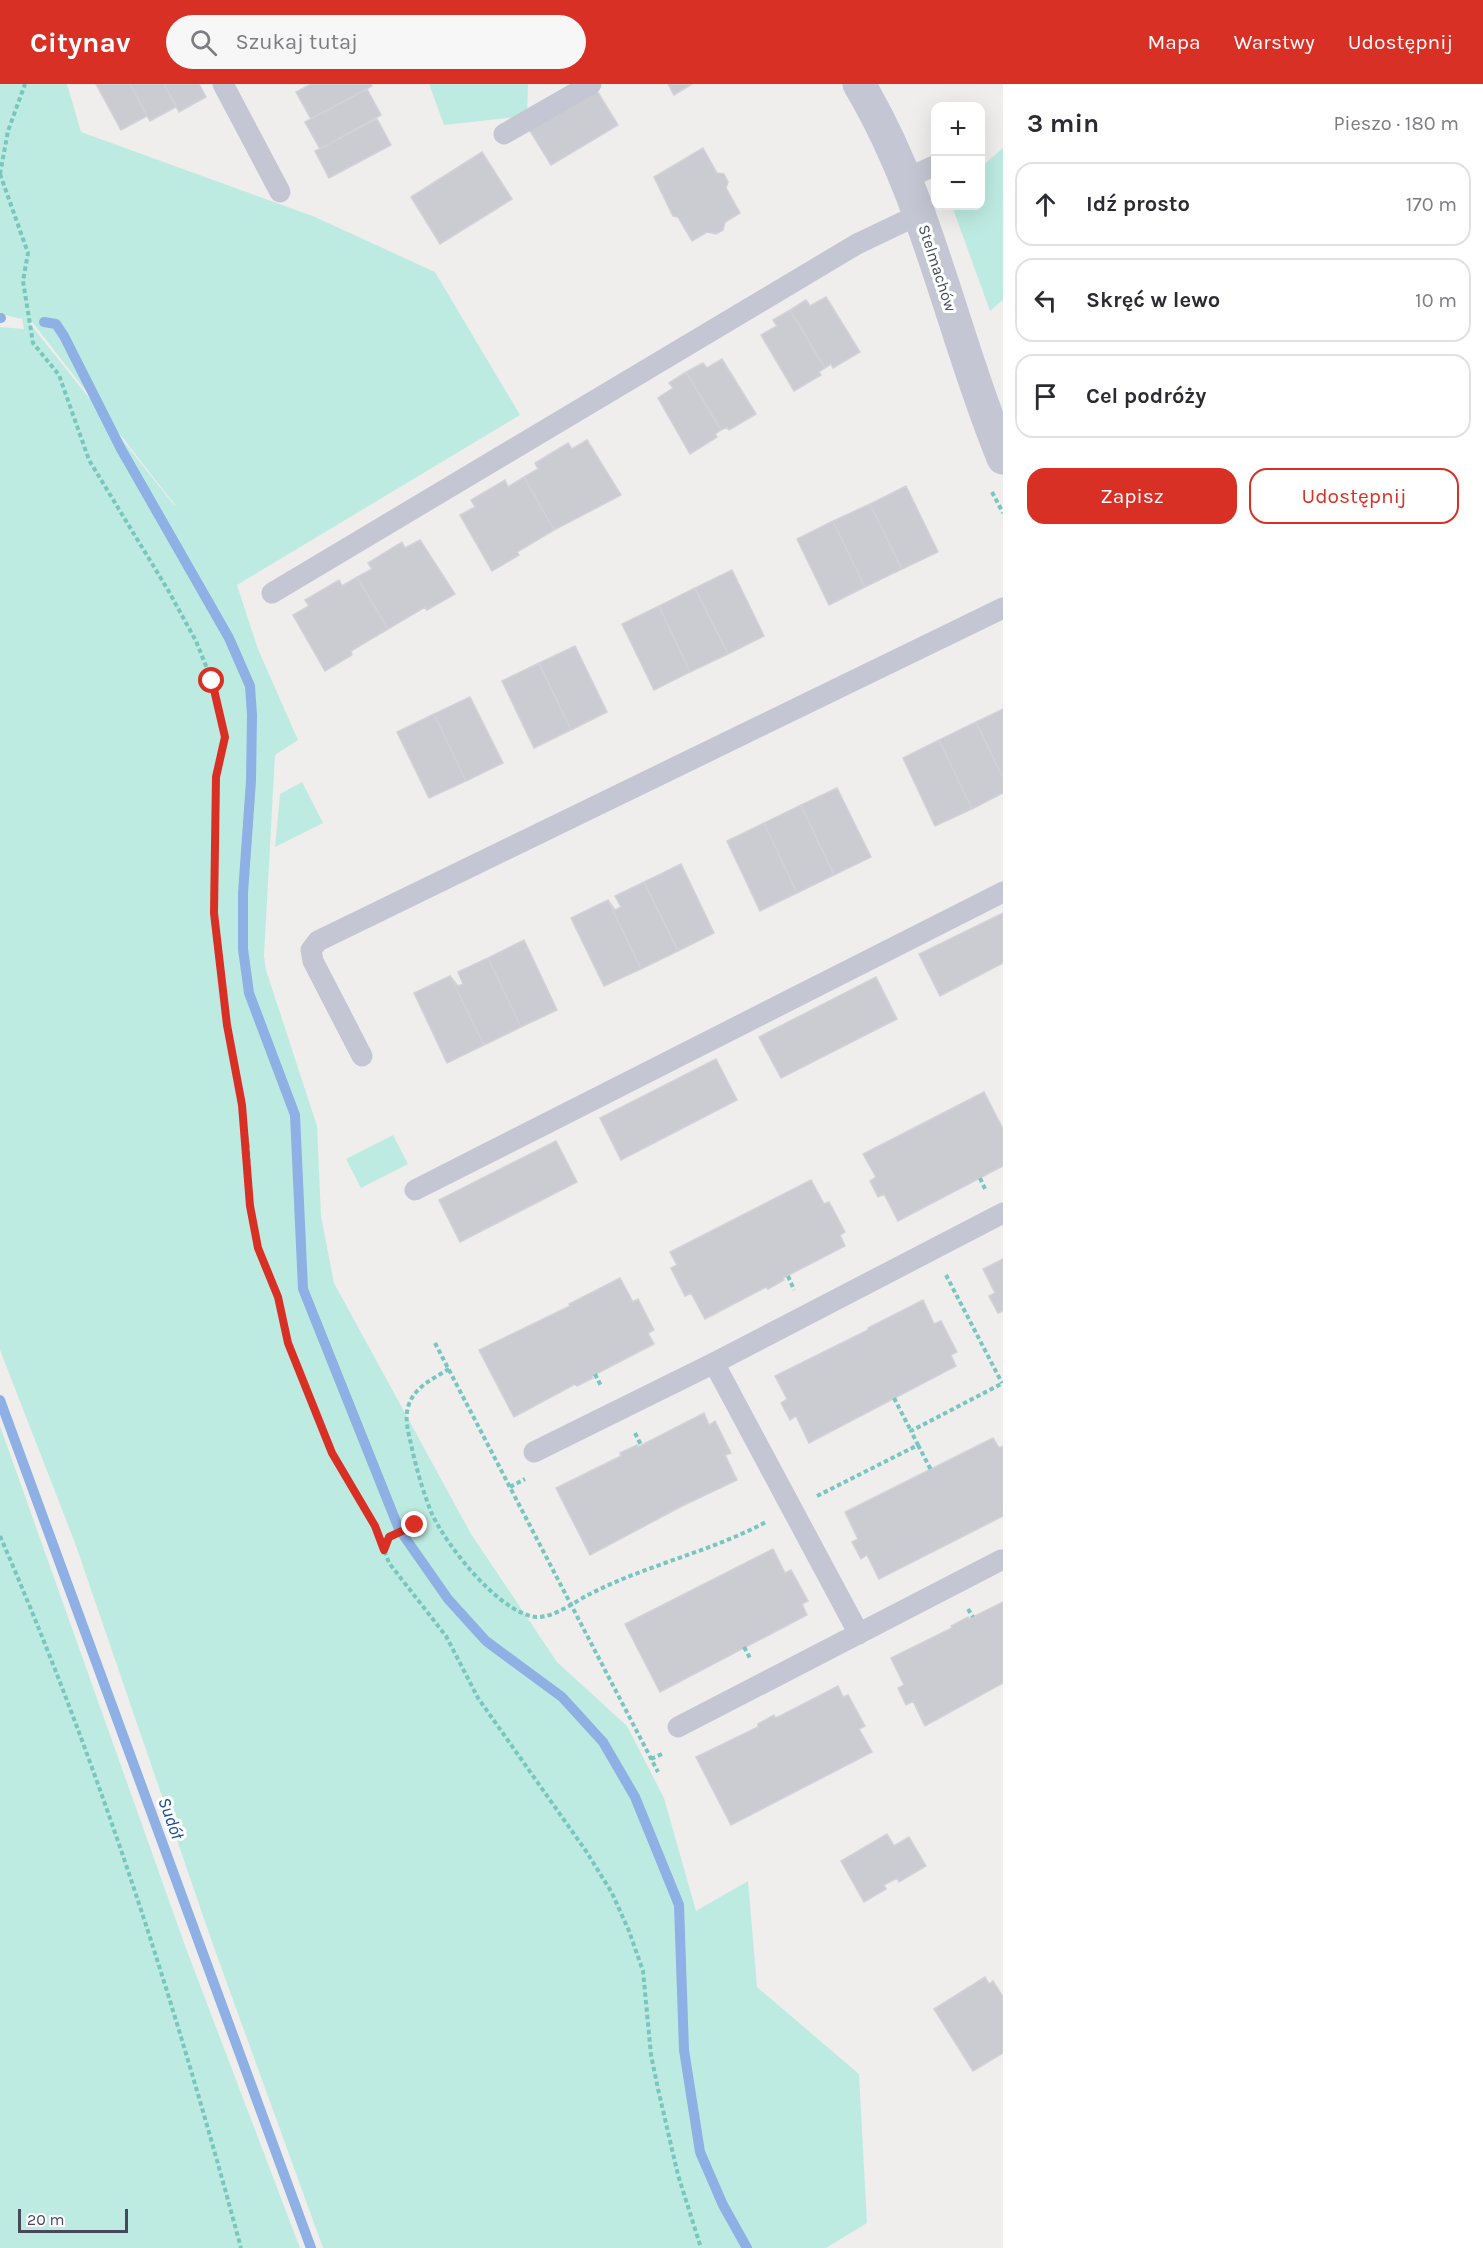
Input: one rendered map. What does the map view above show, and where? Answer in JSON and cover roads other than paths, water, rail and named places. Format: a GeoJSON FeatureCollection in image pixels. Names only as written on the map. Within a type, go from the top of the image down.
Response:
{"type":"FeatureCollection","features":[{"type":"Feature","properties":{"kind":"street","name":"Stelmachów"},"geometry":{"type":"LineString","coordinates":[[859,84],[920,173],[920,214],[975,383],[1003,458]]}},
{"type":"Feature","properties":{"kind":"lane"},"geometry":{"type":"LineString","coordinates":[[223,84],[280,192]]}},
{"type":"Feature","properties":{"kind":"lane"},"geometry":{"type":"LineString","coordinates":[[504,134],[591,84]]}},
{"type":"Feature","properties":{"kind":"lane"},"geometry":{"type":"LineString","coordinates":[[272,592],[857,244],[920,214]]}},
{"type":"Feature","properties":{"kind":"lane"},"geometry":{"type":"LineString","coordinates":[[362,1056],[313,961],[311,950],[318,941],[1003,608]]}},
{"type":"Feature","properties":{"kind":"lane"},"geometry":{"type":"LineString","coordinates":[[415,1190],[1003,892]]}},
{"type":"Feature","properties":{"kind":"lane"},"geometry":{"type":"LineString","coordinates":[[534,1452],[714,1363],[1003,1213]]}},
{"type":"Feature","properties":{"kind":"lane"},"geometry":{"type":"LineString","coordinates":[[714,1363],[859,1634]]}},
{"type":"Feature","properties":{"kind":"lane"},"geometry":{"type":"LineString","coordinates":[[678,1727],[1001,1560]]}},
{"type":"Feature","properties":{"kind":"waterway"},"geometry":{"type":"LineString","coordinates":[[44,322],[56,324],[64,336],[121,449],[229,638],[250,686],[251,781],[243,893],[243,949],[249,993],[295,1115],[303,1289],[399,1529],[448,1599],[486,1641],[562,1697],[603,1742],[635,1797],[679,1905],[684,2050],[700,2152],[723,2205],[747,2248]]}},
{"type":"Feature","properties":{"kind":"waterway","name":"Sudół"},"geometry":{"type":"LineString","coordinates":[[0,1400],[311,2248]]}}]}
